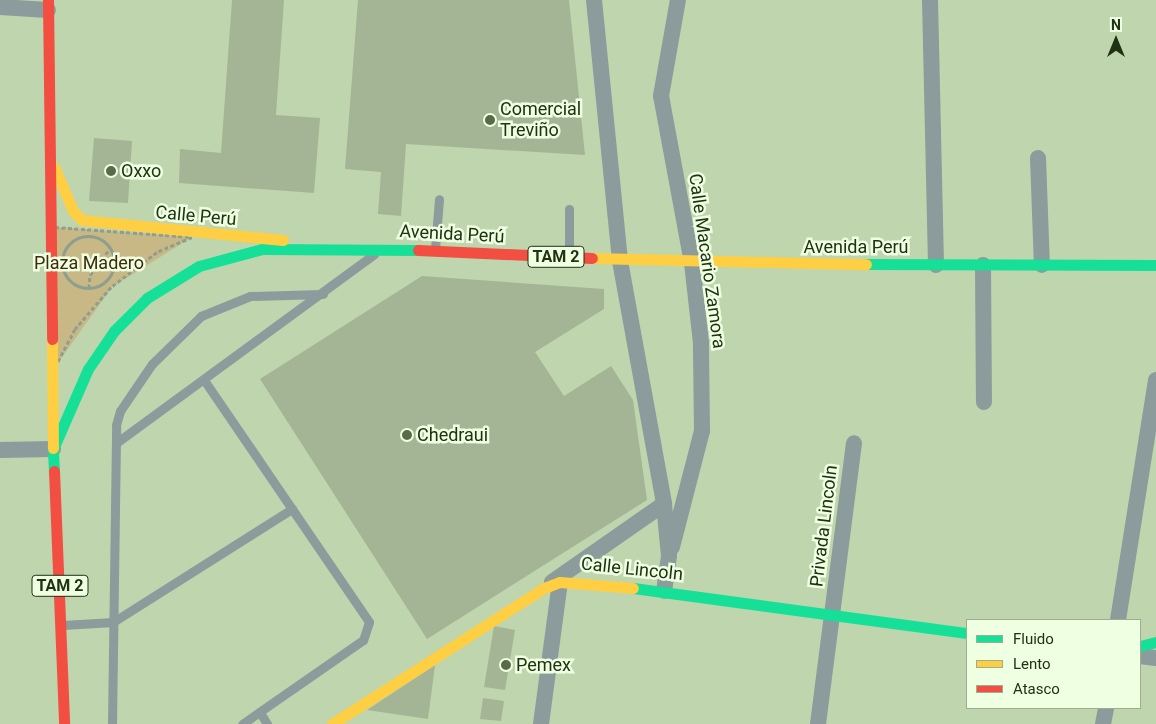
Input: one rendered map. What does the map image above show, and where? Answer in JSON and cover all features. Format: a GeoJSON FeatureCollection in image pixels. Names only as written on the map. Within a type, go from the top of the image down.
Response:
{"type":"FeatureCollection","features":[{"type":"Feature","properties":{"kind":"main road"},"geometry":{"type":"LineString","coordinates":[[48,5],[53,449]]}},
{"type":"Feature","properties":{"kind":"main road"},"geometry":{"type":"LineString","coordinates":[[49,154],[75,216],[50,226]]}},
{"type":"Feature","properties":{"kind":"main road","name":"Calle Perú"},"geometry":{"type":"LineString","coordinates":[[75,216],[128,228],[382,248]]}},
{"type":"Feature","properties":{"kind":"main road","name":"Avenida Perú"},"geometry":{"type":"LineString","coordinates":[[53,449],[102,347],[164,285],[199,266],[262,249],[382,248],[692,264],[1156,265]]}},
{"type":"Feature","properties":{"kind":"main road","name":"TAM 2"},"geometry":{"type":"LineString","coordinates":[[53,449],[62,625],[64,724]]}},
{"type":"Feature","properties":{"kind":"main road","name":"Calle Lincoln"},"geometry":{"type":"LineString","coordinates":[[332,724],[544,588],[560,582],[664,591],[966,632]]}},
{"type":"Feature","properties":{"kind":"main road"},"geometry":{"type":"LineString","coordinates":[[1141,646],[1156,642]]}},
{"type":"Feature","properties":{"kind":"street","name":"Calle Macario Zamora"},"geometry":{"type":"LineString","coordinates":[[594,0],[620,261],[664,504],[669,556]]}},
{"type":"Feature","properties":{"kind":"street","name":"Calle Macario Zamora"},"geometry":{"type":"LineString","coordinates":[[664,591],[669,556],[702,431],[701,343],[692,264],[661,96],[678,0]]}},
{"type":"Feature","properties":{"kind":"street"},"geometry":{"type":"LineString","coordinates":[[930,0],[936,265]]}},
{"type":"Feature","properties":{"kind":"street"},"geometry":{"type":"LineString","coordinates":[[0,7],[48,5]]}},
{"type":"Feature","properties":{"kind":"street"},"geometry":{"type":"LineString","coordinates":[[1038,158],[1042,265]]}},
{"type":"Feature","properties":{"kind":"street"},"geometry":{"type":"LineString","coordinates":[[984,265],[984,402]]}},
{"type":"Feature","properties":{"kind":"street"},"geometry":{"type":"LineString","coordinates":[[1118,619],[1156,380]]}},
{"type":"Feature","properties":{"kind":"street","name":"Privada Lincoln"},"geometry":{"type":"LineString","coordinates":[[818,724],[854,443]]}},
{"type":"Feature","properties":{"kind":"street"},"geometry":{"type":"LineString","coordinates":[[0,450],[53,449]]}},
{"type":"Feature","properties":{"kind":"street"},"geometry":{"type":"LineString","coordinates":[[544,588],[664,504]]}},
{"type":"Feature","properties":{"kind":"street"},"geometry":{"type":"LineString","coordinates":[[541,724],[560,582]]}},
{"type":"Feature","properties":{"kind":"street"},"geometry":{"type":"LineString","coordinates":[[1141,656],[1156,658]]}},
{"type":"Feature","properties":{"kind":"street"},"geometry":{"type":"LineString","coordinates":[[1104,724],[1106,709]]}},
{"type":"Feature","properties":{"kind":"lane"},"geometry":{"type":"LineString","coordinates":[[435,251],[439,199]]}},
{"type":"Feature","properties":{"kind":"lane"},"geometry":{"type":"LineString","coordinates":[[569,209],[569,258]]}},
{"type":"Feature","properties":{"kind":"lane"},"geometry":{"type":"LineString","coordinates":[[116,443],[323,294],[382,248]]}},
{"type":"Feature","properties":{"kind":"lane"},"geometry":{"type":"LineString","coordinates":[[112,724],[116,425],[133,387],[201,316],[250,296],[323,294]]}},
{"type":"Feature","properties":{"kind":"lane"},"geometry":{"type":"LineString","coordinates":[[204,380],[369,622],[369,631],[261,714],[242,724]]}},
{"type":"Feature","properties":{"kind":"lane"},"geometry":{"type":"LineString","coordinates":[[62,625],[113,622],[292,509]]}},
{"type":"Feature","properties":{"kind":"lane"},"geometry":{"type":"LineString","coordinates":[[261,714],[267,724]]}},
{"type":"Feature","properties":{"kind":"path"},"geometry":{"type":"LineString","coordinates":[[55,227],[192,237],[157,252],[113,286],[75,330],[54,367],[55,227]]}},
{"type":"Feature","properties":{"kind":"path"},"geometry":{"type":"LineString","coordinates":[[90,236],[110,248],[114,264],[107,280],[89,288],[66,276],[64,252],[74,240],[90,236]]}},
{"type":"Feature","properties":{"kind":"path"},"geometry":{"type":"LineString","coordinates":[[89,288],[90,275],[110,248]]}},
{"type":"Feature","properties":{"kind":"path"},"geometry":{"type":"LineString","coordinates":[[107,280],[113,286]]}},
{"type":"Feature","properties":{"kind":"green space","name":"Plaza Madero"},"geometry":{"type":"Polygon","coordinates":[[[55,227],[192,237],[112,287],[55,367],[55,227]]]}},
{"type":"Feature","properties":{"kind":"building"},"geometry":{"type":"Polygon","coordinates":[[[232,0],[284,0],[276,115],[320,118],[314,193],[179,183],[180,149],[221,153],[232,0]]]}},
{"type":"Feature","properties":{"kind":"building"},"geometry":{"type":"Polygon","coordinates":[[[358,0],[569,0],[585,155],[406,144],[401,216],[378,214],[381,172],[345,169],[358,0]]]}},
{"type":"Feature","properties":{"kind":"building","name":"Oxxo"},"geometry":{"type":"Polygon","coordinates":[[[94,138],[132,141],[128,203],[89,201],[94,138]]]}},
{"type":"Feature","properties":{"kind":"building"},"geometry":{"type":"Polygon","coordinates":[[[422,276],[604,289],[604,309],[535,352],[564,396],[611,366],[633,400],[647,500],[427,639],[260,379],[422,276]]]}},
{"type":"Feature","properties":{"kind":"building"},"geometry":{"type":"Polygon","coordinates":[[[494,626],[515,630],[505,690],[484,687],[494,626]]]}},
{"type":"Feature","properties":{"kind":"building"},"geometry":{"type":"Polygon","coordinates":[[[435,665],[428,719],[367,710],[435,665]]]}},
{"type":"Feature","properties":{"kind":"building"},"geometry":{"type":"Polygon","coordinates":[[[483,698],[504,701],[501,721],[480,719],[483,698]]]}},
{"type":"Feature","properties":{"kind":"traffic: fast"},"geometry":{"type":"LineString","coordinates":[[54,471],[53,449],[88,369],[114,331],[147,298],[199,266],[262,249],[418,250]]}},
{"type":"Feature","properties":{"kind":"traffic: fast"},"geometry":{"type":"LineString","coordinates":[[866,264],[1156,265]]}},
{"type":"Feature","properties":{"kind":"traffic: fast"},"geometry":{"type":"LineString","coordinates":[[633,588],[966,633]]}},
{"type":"Feature","properties":{"kind":"traffic: fast"},"geometry":{"type":"LineString","coordinates":[[1141,646],[1156,642]]}},
{"type":"Feature","properties":{"kind":"traffic: slow"},"geometry":{"type":"LineString","coordinates":[[54,167],[73,211],[82,220],[283,240]]}},
{"type":"Feature","properties":{"kind":"traffic: slow"},"geometry":{"type":"LineString","coordinates":[[592,258],[866,264]]}},
{"type":"Feature","properties":{"kind":"traffic: slow"},"geometry":{"type":"LineString","coordinates":[[52,339],[53,448]]}},
{"type":"Feature","properties":{"kind":"traffic: slow"},"geometry":{"type":"LineString","coordinates":[[332,724],[544,588],[560,582],[633,588]]}},
{"type":"Feature","properties":{"kind":"traffic: jam"},"geometry":{"type":"LineString","coordinates":[[48,0],[52,339]]}},
{"type":"Feature","properties":{"kind":"traffic: jam"},"geometry":{"type":"LineString","coordinates":[[418,250],[592,258]]}},
{"type":"Feature","properties":{"kind":"traffic: jam"},"geometry":{"type":"LineString","coordinates":[[54,471],[64,724]]}},
{"type":"Feature","properties":{"kind":"place","name":"Comercial Treviño"},"geometry":{"type":"Point","coordinates":[490,120]}},
{"type":"Feature","properties":{"kind":"place","name":"Oxxo"},"geometry":{"type":"Point","coordinates":[111,171]}},
{"type":"Feature","properties":{"kind":"place","name":"Chedraui"},"geometry":{"type":"Point","coordinates":[407,435]}},
{"type":"Feature","properties":{"kind":"place","name":"Pemex"},"geometry":{"type":"Point","coordinates":[506,665]}}]}
